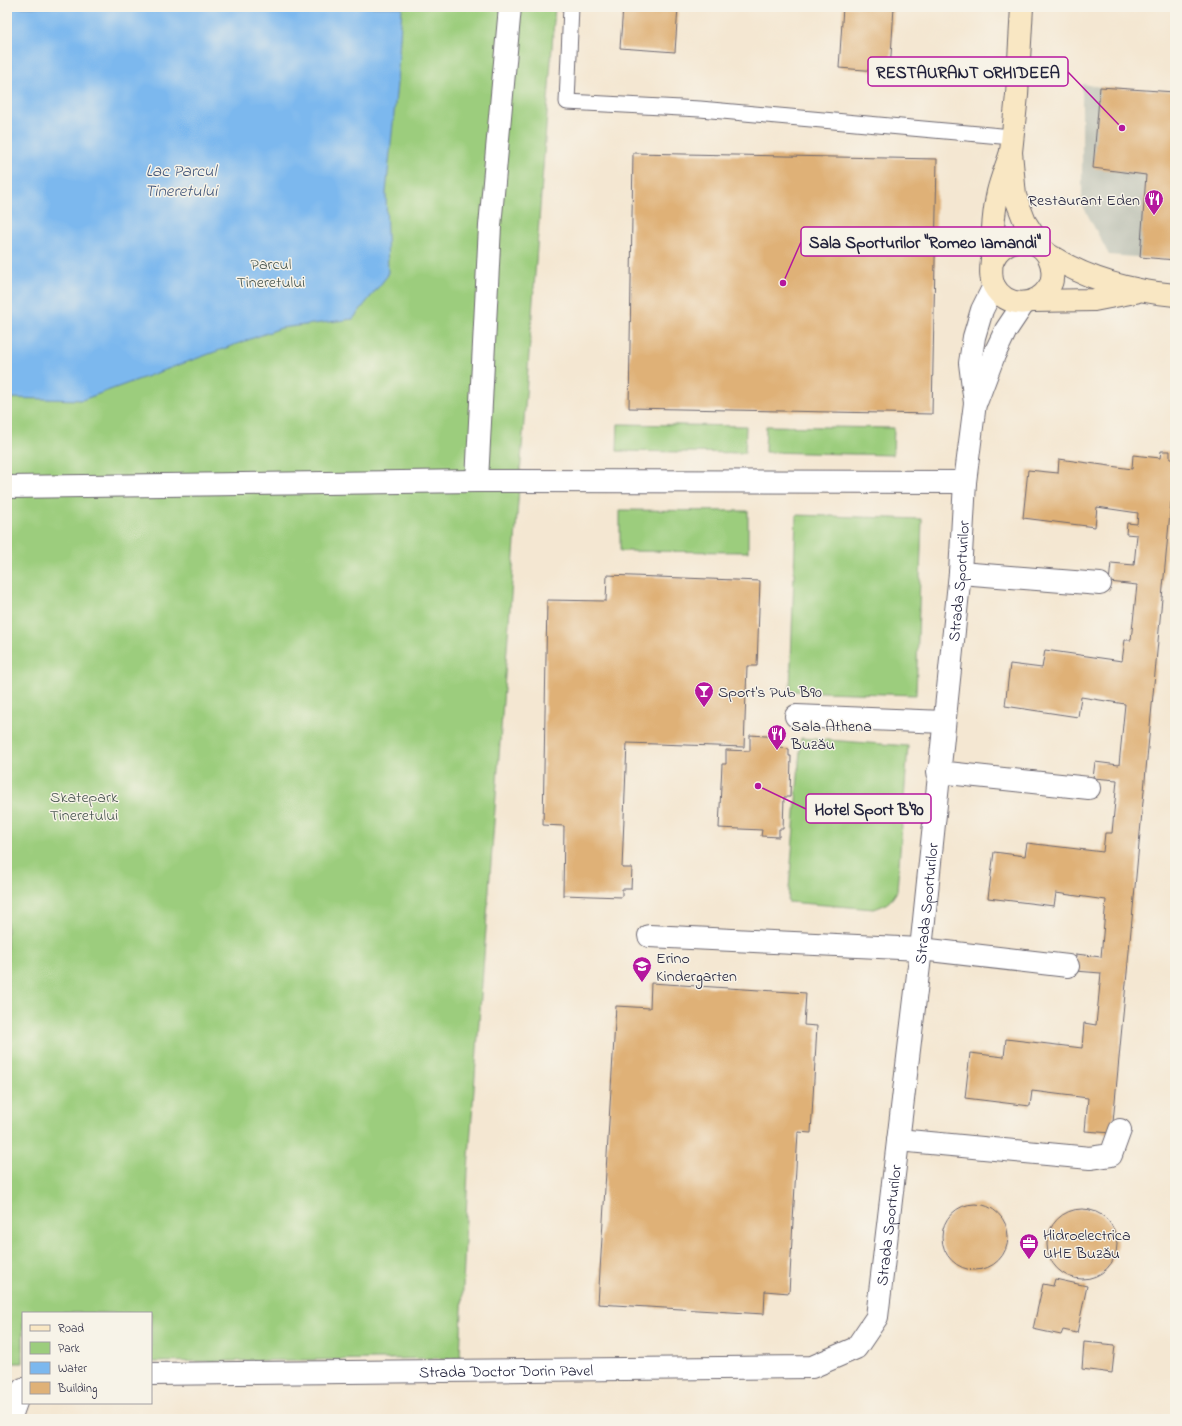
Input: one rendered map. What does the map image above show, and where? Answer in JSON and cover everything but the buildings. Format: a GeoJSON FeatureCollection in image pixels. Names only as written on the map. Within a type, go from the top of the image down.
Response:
{"type":"FeatureCollection","features":[{"type":"Feature","properties":{"kind":"main road"},"geometry":{"type":"LineString","coordinates":[[1022,7],[1017,95],[1011,144],[998,192],[992,231],[991,275],[994,286],[1001,295],[1012,301],[1028,302],[1094,300],[1139,291]]}},
{"type":"Feature","properties":{"kind":"main road"},"geometry":{"type":"LineString","coordinates":[[1011,144],[1015,196],[1025,222],[1045,251],[1053,268],[1052,282],[1045,294],[1028,302]]}},
{"type":"Feature","properties":{"kind":"main road"},"geometry":{"type":"LineString","coordinates":[[992,264],[997,253],[1006,245],[1018,241],[1030,241],[1062,264],[1094,278],[1139,291],[1175,295]]}},
{"type":"Feature","properties":{"kind":"street"},"geometry":{"type":"LineString","coordinates":[[476,481],[490,226],[510,7]]}},
{"type":"Feature","properties":{"kind":"street","name":"Strada Sporturilor"},"geometry":{"type":"LineString","coordinates":[[856,1348],[877,1317],[921,949],[938,772],[960,573],[965,482],[975,403],[970,363],[974,337],[982,310],[994,286]]}},
{"type":"Feature","properties":{"kind":"street","name":"Strada Sporturilor"},"geometry":{"type":"LineString","coordinates":[[975,403],[994,355],[1006,330],[1028,302]]}},
{"type":"Feature","properties":{"kind":"street"},"geometry":{"type":"LineString","coordinates":[[7,487],[476,481],[965,482]]}},
{"type":"Feature","properties":{"kind":"street"},"geometry":{"type":"LineString","coordinates":[[960,573],[1100,584]]}},
{"type":"Feature","properties":{"kind":"street"},"geometry":{"type":"LineString","coordinates":[[796,716],[944,722]]}},
{"type":"Feature","properties":{"kind":"street"},"geometry":{"type":"LineString","coordinates":[[938,772],[1090,788]]}},
{"type":"Feature","properties":{"kind":"street"},"geometry":{"type":"LineString","coordinates":[[649,936],[921,949],[1068,966]]}},
{"type":"Feature","properties":{"kind":"street"},"geometry":{"type":"LineString","coordinates":[[898,1140],[1090,1158],[1111,1155],[1120,1130]]}},
{"type":"Feature","properties":{"kind":"street","name":"Strada Doctor Dorin Pavel"},"geometry":{"type":"LineString","coordinates":[[152,1374],[812,1367],[856,1348]]}},
{"type":"Feature","properties":{"kind":"lane"},"geometry":{"type":"LineString","coordinates":[[571,7],[567,102],[700,109],[1011,144]]}},
{"type":"Feature","properties":{"kind":"shaded area"},"geometry":{"type":"Polygon","coordinates":[[[1082,84],[1100,87],[1175,92],[1175,260],[1109,255],[1082,204],[1082,84]]]}},
{"type":"Feature","properties":{"kind":"green space","name":"Parcul Tineretului"},"geometry":{"type":"Polygon","coordinates":[[[7,7],[555,7],[468,1170],[460,1358],[152,1362],[152,1312],[22,1312],[22,1363],[7,1363],[7,7]]]}},
{"type":"Feature","properties":{"kind":"green space"},"geometry":{"type":"Polygon","coordinates":[[[618,424],[746,426],[745,453],[617,451],[618,424]]]}},
{"type":"Feature","properties":{"kind":"green space"},"geometry":{"type":"Polygon","coordinates":[[[766,426],[894,428],[893,455],[765,452],[766,426]]]}},
{"type":"Feature","properties":{"kind":"green space"},"geometry":{"type":"Polygon","coordinates":[[[620,510],[748,511],[748,552],[620,551],[620,510]]]}},
{"type":"Feature","properties":{"kind":"green space"},"geometry":{"type":"Polygon","coordinates":[[[796,515],[922,519],[916,695],[790,691],[796,515]]]}},
{"type":"Feature","properties":{"kind":"green space"},"geometry":{"type":"Polygon","coordinates":[[[801,738],[908,746],[897,891],[888,903],[874,909],[788,902],[801,738]]]}},
{"type":"Feature","properties":{"kind":"water","name":"Lac Parcul Tineretului"},"geometry":{"type":"Polygon","coordinates":[[[7,7],[402,7],[397,84],[386,193],[388,275],[353,319],[281,328],[82,400],[7,398],[7,7]]]}},
{"type":"Feature","properties":{"kind":"place","name":"RESTAURANT ORHIDEEA"},"geometry":{"type":"Point","coordinates":[1122,128]}},
{"type":"Feature","properties":{"kind":"place","name":"Restaurant Eden"},"geometry":{"type":"Point","coordinates":[1154,216]}},
{"type":"Feature","properties":{"kind":"place","name":"Sala Sporturilor \"Romeo Iamandi\""},"geometry":{"type":"Point","coordinates":[783,283]}},
{"type":"Feature","properties":{"kind":"place","name":"Sport's Pub B90"},"geometry":{"type":"Point","coordinates":[704,708]}},
{"type":"Feature","properties":{"kind":"place","name":"Sala Athena Buzău"},"geometry":{"type":"Point","coordinates":[777,751]}},
{"type":"Feature","properties":{"kind":"place","name":"Hotel Sport B'90"},"geometry":{"type":"Point","coordinates":[758,786]}},
{"type":"Feature","properties":{"kind":"place","name":"Erino Kindergarten"},"geometry":{"type":"Point","coordinates":[642,983]}},
{"type":"Feature","properties":{"kind":"place","name":"Hidroelectrica UHE Buzău"},"geometry":{"type":"Point","coordinates":[1029,1260]}},
{"type":"Feature","properties":{"kind":"park label","name":"Skatepark Tineretului"},"geometry":{"type":"Point","coordinates":[84,805]}}]}
